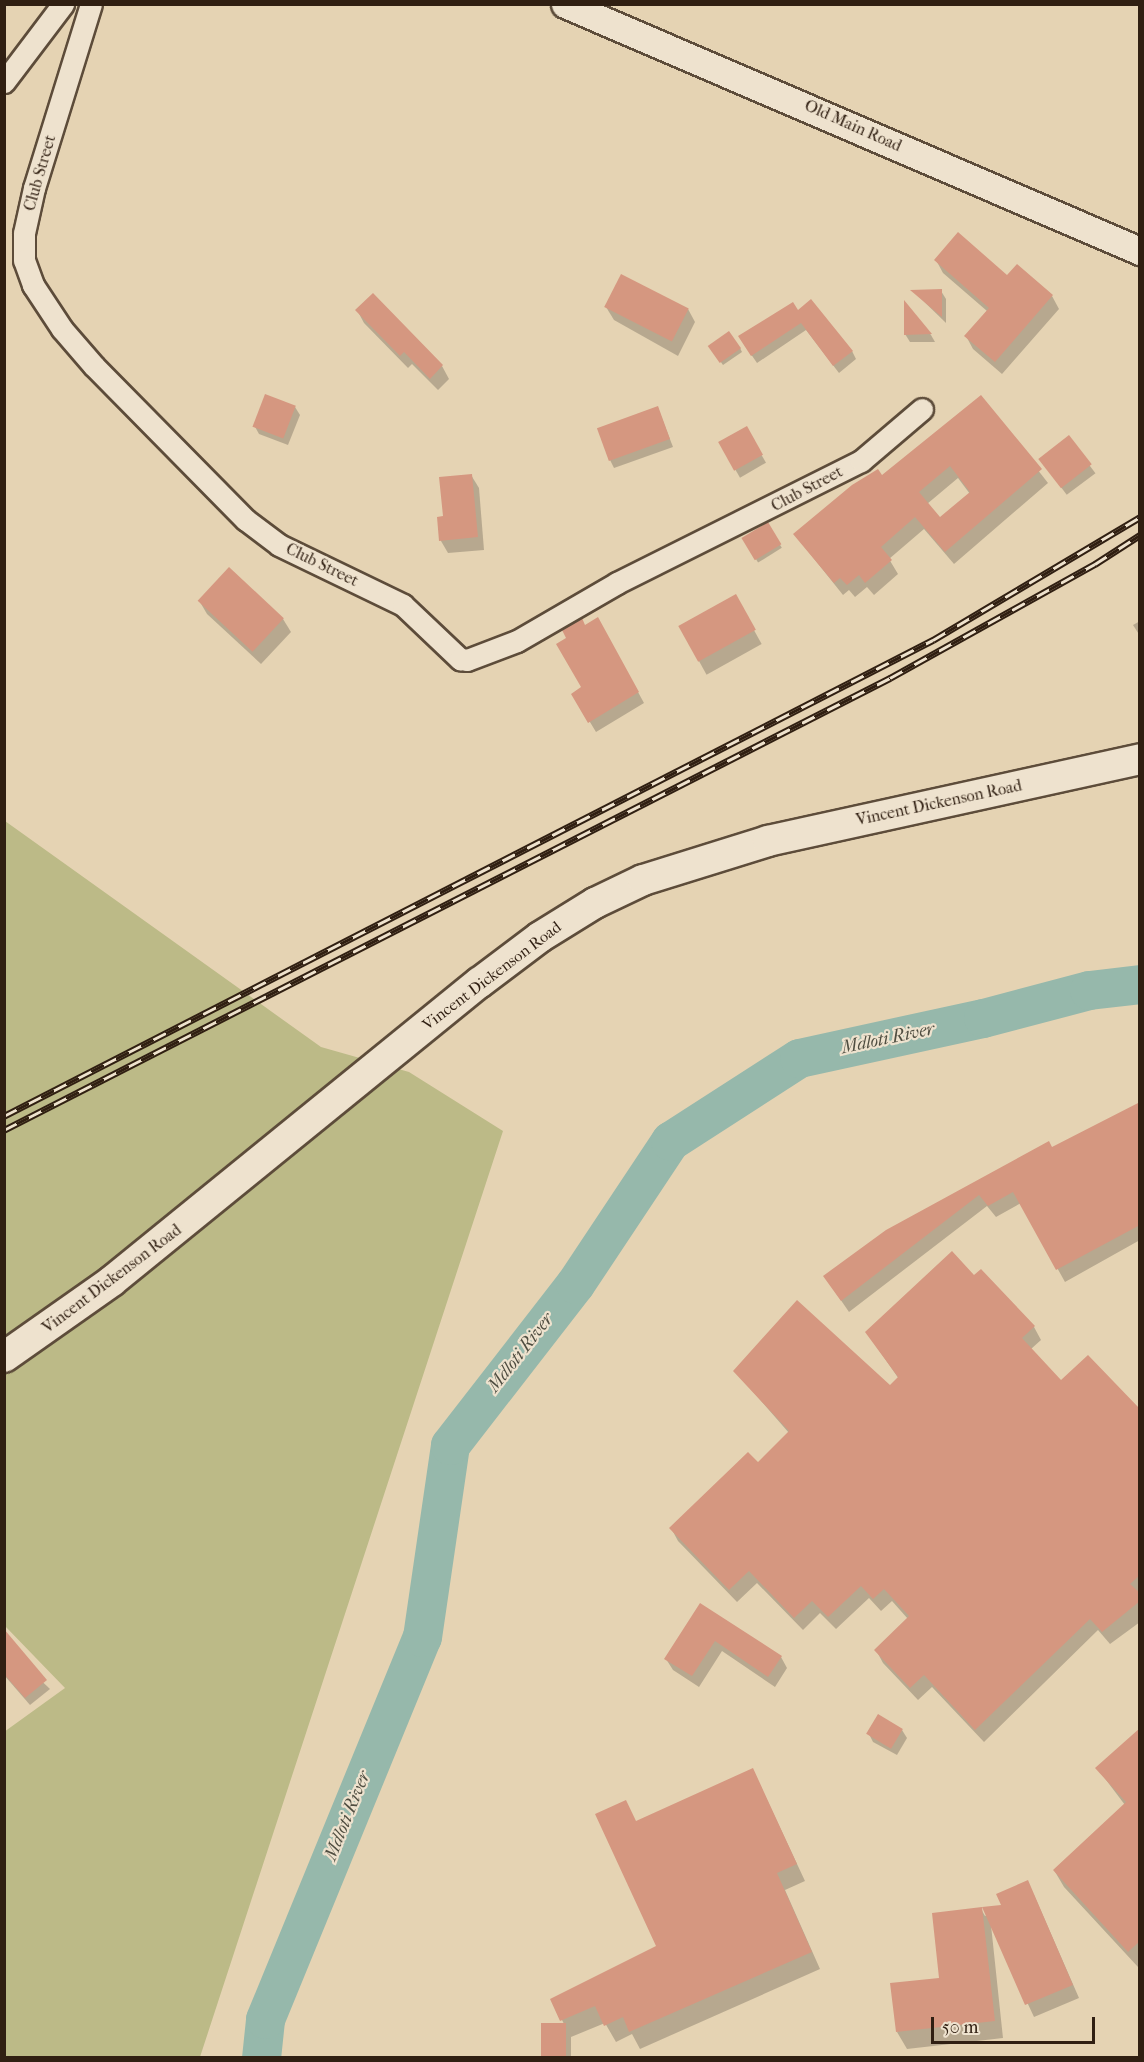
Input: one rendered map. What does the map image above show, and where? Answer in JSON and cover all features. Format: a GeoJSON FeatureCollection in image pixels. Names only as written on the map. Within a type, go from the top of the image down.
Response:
{"type":"FeatureCollection","features":[{"type":"Feature","properties":{"kind":"main road","name":"Vincent Dickenson Road"},"geometry":{"type":"LineString","coordinates":[[4,1356],[121,1274],[479,983],[540,937],[595,903],[643,880],[768,842],[1140,759]]}},
{"type":"Feature","properties":{"kind":"street"},"geometry":{"type":"LineString","coordinates":[[4,82],[63,4]]}},
{"type":"Feature","properties":{"kind":"street","name":"Club Street"},"geometry":{"type":"LineString","coordinates":[[91,4],[34,188],[24,233],[24,260],[33,285],[62,328],[94,366],[246,520],[279,544],[403,605],[460,659],[467,660],[517,641],[617,583],[861,461],[922,409]]}},
{"type":"Feature","properties":{"kind":"street","name":"Old Main Road"},"geometry":{"type":"LineString","coordinates":[[565,4],[1140,251]]}},
{"type":"Feature","properties":{"kind":"shaded area"},"geometry":{"type":"Polygon","coordinates":[[[5,821],[321,1047],[409,1072],[503,1131],[200,2057],[5,2057],[4,1732],[65,1688],[5,1626],[5,821]]]}},
{"type":"Feature","properties":{"kind":"building"},"geometry":{"type":"Polygon","coordinates":[[[958,232],[1007,275],[1017,264],[1053,295],[995,362],[964,336],[989,308],[934,260],[958,232]]]}},
{"type":"Feature","properties":{"kind":"building"},"geometry":{"type":"Polygon","coordinates":[[[621,274],[689,309],[672,341],[604,307],[621,274]]]}},
{"type":"Feature","properties":{"kind":"building"},"geometry":{"type":"Polygon","coordinates":[[[942,289],[942,317],[910,290],[942,289]]]}},
{"type":"Feature","properties":{"kind":"building"},"geometry":{"type":"Polygon","coordinates":[[[373,293],[443,365],[430,379],[404,352],[400,356],[355,310],[373,293]]]}},
{"type":"Feature","properties":{"kind":"building"},"geometry":{"type":"Polygon","coordinates":[[[811,299],[853,351],[833,366],[801,323],[751,356],[738,336],[793,302],[798,310],[811,299]]]}},
{"type":"Feature","properties":{"kind":"building"},"geometry":{"type":"Polygon","coordinates":[[[904,300],[932,334],[904,335],[904,300]]]}},
{"type":"Feature","properties":{"kind":"building"},"geometry":{"type":"Polygon","coordinates":[[[729,331],[741,348],[720,363],[708,346],[729,331]]]}},
{"type":"Feature","properties":{"kind":"building"},"geometry":{"type":"Polygon","coordinates":[[[265,394],[296,406],[283,439],[252,427],[265,394]]]}},
{"type":"Feature","properties":{"kind":"building"},"geometry":{"type":"Polygon","coordinates":[[[981,395],[1042,469],[945,552],[915,517],[881,547],[892,560],[865,583],[859,575],[847,585],[840,578],[834,583],[793,534],[852,485],[878,469],[882,475],[981,395]],[[950,466],[919,492],[940,517],[970,492],[950,466]]]}},
{"type":"Feature","properties":{"kind":"building"},"geometry":{"type":"Polygon","coordinates":[[[658,406],[670,439],[609,461],[597,428],[658,406]]]}},
{"type":"Feature","properties":{"kind":"building"},"geometry":{"type":"Polygon","coordinates":[[[747,426],[763,455],[734,471],[718,442],[747,426]]]}},
{"type":"Feature","properties":{"kind":"building"},"geometry":{"type":"Polygon","coordinates":[[[1069,435],[1092,464],[1061,488],[1038,459],[1069,435]]]}},
{"type":"Feature","properties":{"kind":"building"},"geometry":{"type":"Polygon","coordinates":[[[472,474],[478,537],[439,541],[437,517],[443,516],[439,477],[472,474]]]}},
{"type":"Feature","properties":{"kind":"building"},"geometry":{"type":"Polygon","coordinates":[[[768,522],[781,544],[755,560],[741,538],[768,522]]]}},
{"type":"Feature","properties":{"kind":"building"},"geometry":{"type":"Polygon","coordinates":[[[229,567],[284,618],[252,652],[198,601],[229,567]]]}},
{"type":"Feature","properties":{"kind":"building"},"geometry":{"type":"Polygon","coordinates":[[[736,594],[756,630],[698,662],[678,626],[736,594]]]}},
{"type":"Feature","properties":{"kind":"building"},"geometry":{"type":"Polygon","coordinates":[[[598,617],[639,692],[588,723],[571,694],[581,687],[556,644],[566,638],[562,630],[582,618],[585,625],[598,617]]]}},
{"type":"Feature","properties":{"kind":"building"},"geometry":{"type":"Polygon","coordinates":[[[1140,1102],[1140,1225],[1056,1270],[1013,1192],[988,1206],[979,1195],[841,1301],[823,1276],[886,1230],[1049,1141],[1052,1147],[1140,1102]]]}},
{"type":"Feature","properties":{"kind":"building"},"geometry":{"type":"Polygon","coordinates":[[[952,1251],[974,1275],[981,1269],[1035,1326],[1022,1338],[1061,1380],[1088,1355],[1140,1409],[1140,1575],[1130,1584],[1140,1593],[1140,1601],[1102,1632],[1090,1619],[975,1730],[924,1675],[910,1688],[874,1650],[909,1616],[884,1589],[873,1599],[861,1586],[828,1617],[812,1601],[794,1618],[749,1571],[729,1590],[669,1528],[748,1452],[758,1462],[789,1431],[733,1371],[797,1300],[890,1385],[898,1377],[865,1332],[952,1251]]]}},
{"type":"Feature","properties":{"kind":"building"},"geometry":{"type":"Polygon","coordinates":[[[700,1603],[782,1656],[768,1677],[715,1641],[692,1676],[664,1659],[700,1603]]]}},
{"type":"Feature","properties":{"kind":"building"},"geometry":{"type":"Polygon","coordinates":[[[4,1629],[47,1680],[25,1698],[4,1674],[4,1629]]]}},
{"type":"Feature","properties":{"kind":"building"},"geometry":{"type":"Polygon","coordinates":[[[878,1714],[903,1729],[891,1749],[866,1734],[878,1714]]]}},
{"type":"Feature","properties":{"kind":"building"},"geometry":{"type":"Polygon","coordinates":[[[1140,1728],[1140,1941],[1128,1952],[1053,1870],[1126,1802],[1095,1768],[1140,1728]]]}},
{"type":"Feature","properties":{"kind":"building"},"geometry":{"type":"Polygon","coordinates":[[[753,1768],[797,1864],[777,1873],[812,1952],[629,2032],[623,2017],[604,2026],[595,2006],[560,2021],[550,1999],[656,1946],[595,1814],[626,1800],[636,1821],[753,1768]]]}},
{"type":"Feature","properties":{"kind":"building"},"geometry":{"type":"Polygon","coordinates":[[[1028,1880],[1073,1985],[1025,2005],[982,1907],[1001,1905],[996,1894],[1028,1880]]]}},
{"type":"Feature","properties":{"kind":"building"},"geometry":{"type":"Polygon","coordinates":[[[982,1907],[995,2021],[896,2032],[890,1983],[939,1978],[932,1913],[982,1907]]]}},
{"type":"Feature","properties":{"kind":"building"},"geometry":{"type":"Polygon","coordinates":[[[541,2023],[566,2023],[566,2056],[541,2056],[541,2023]]]}},
{"type":"Feature","properties":{"kind":"waterway","name":"Mdloti River"},"geometry":{"type":"LineString","coordinates":[[261,2058],[265,2019],[422,1637],[450,1445],[575,1284],[670,1141],[799,1058],[983,1018],[1089,990],[1140,984]]}},
{"type":"Feature","properties":{"kind":"railway"},"geometry":{"type":"LineString","coordinates":[[4,1116],[933,640],[1140,517]]}},
{"type":"Feature","properties":{"kind":"railway"},"geometry":{"type":"LineString","coordinates":[[4,1130],[890,678],[1095,564],[1140,535]]}}]}
